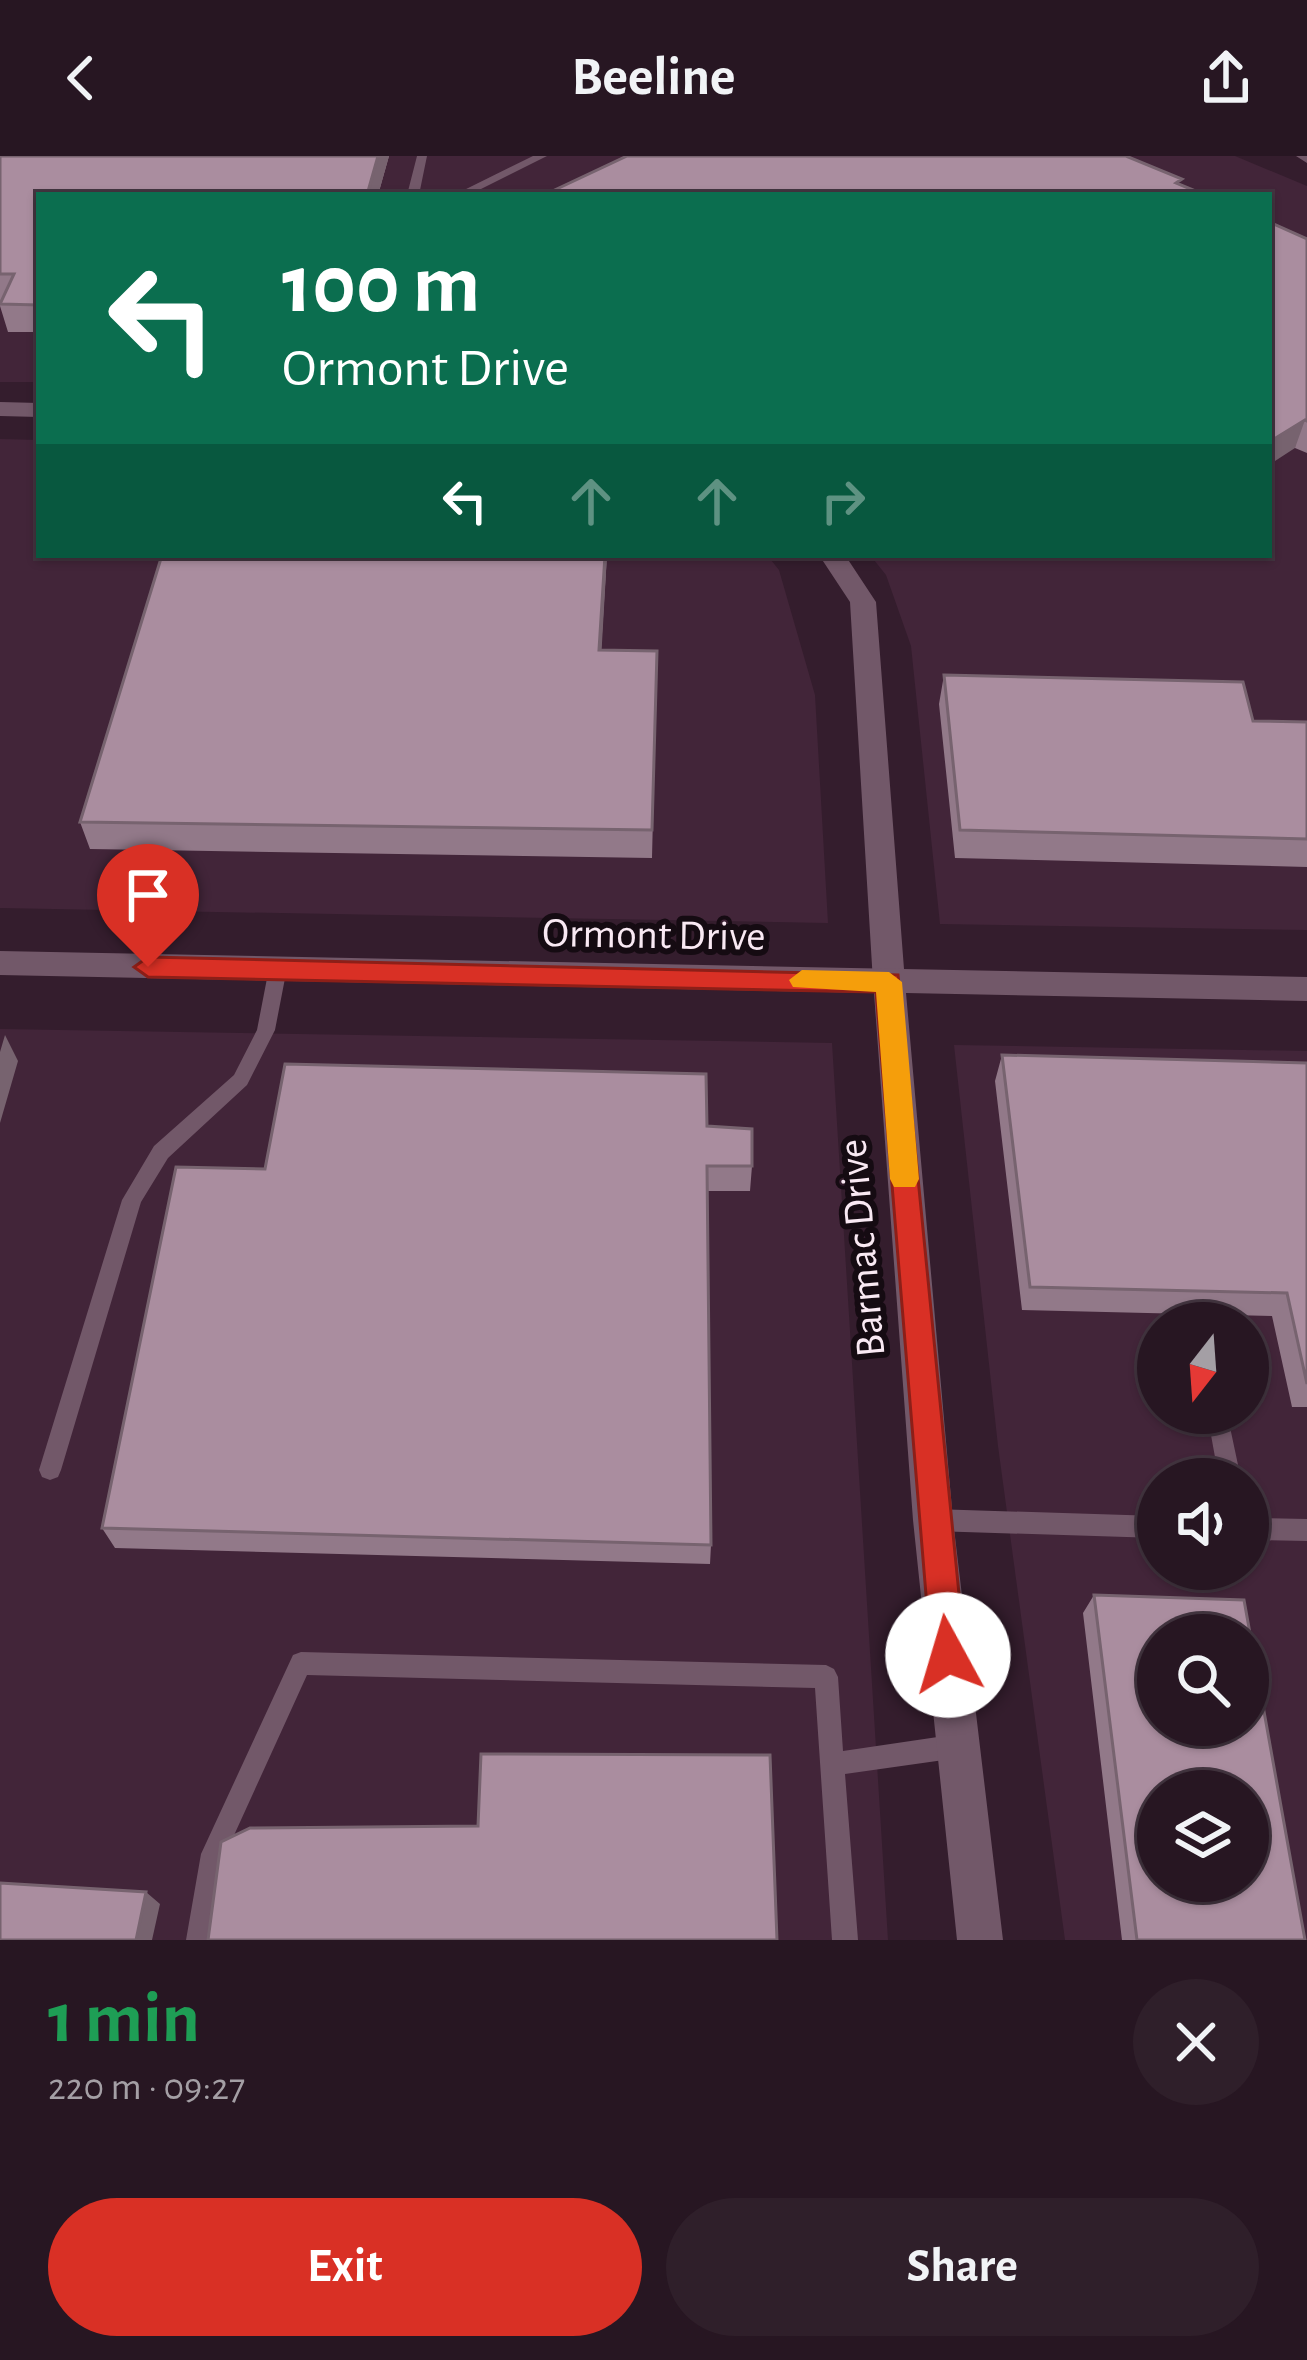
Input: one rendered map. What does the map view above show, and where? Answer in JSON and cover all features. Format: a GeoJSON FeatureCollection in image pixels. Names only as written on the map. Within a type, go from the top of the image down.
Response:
{"type":"FeatureCollection","features":[{"type":"Feature","properties":{"kind":"street"},"geometry":{"type":"LineString","coordinates":[[0,409],[36,410]]}},
{"type":"Feature","properties":{"kind":"street","name":"Barmac Drive"},"geometry":{"type":"LineString","coordinates":[[834,558],[863,602],[933,1520],[980,1940]]}},
{"type":"Feature","properties":{"kind":"street","name":"Ormont Drive"},"geometry":{"type":"LineString","coordinates":[[0,963],[1307,988]]}},
{"type":"Feature","properties":{"kind":"lane"},"geometry":{"type":"LineString","coordinates":[[414,192],[422,156]]}},
{"type":"Feature","properties":{"kind":"lane"},"geometry":{"type":"LineString","coordinates":[[466,192],[542,156]]}},
{"type":"Feature","properties":{"kind":"lane"},"geometry":{"type":"LineString","coordinates":[[50,1470],[133,1201],[161,1152],[241,1080],[266,1030],[278,968]]}},
{"type":"Feature","properties":{"kind":"lane"},"geometry":{"type":"LineString","coordinates":[[933,1520],[1137,1526]]}},
{"type":"Feature","properties":{"kind":"lane"},"geometry":{"type":"LineString","coordinates":[[1269,1528],[1307,1529]]}},
{"type":"Feature","properties":{"kind":"lane"},"geometry":{"type":"LineString","coordinates":[[199,1940],[212,1854],[301,1663],[826,1677],[845,1940]]}},
{"type":"Feature","properties":{"kind":"lane"},"geometry":{"type":"LineString","coordinates":[[833,1764],[958,1746]]}},
{"type":"Feature","properties":{"kind":"shaded area"},"geometry":{"type":"Polygon","coordinates":[[[0,156],[1235,156],[1307,186],[1307,930],[940,924],[911,646],[886,575],[872,558],[1272,558],[1272,192],[36,192],[36,382],[0,382],[0,156]]]}},
{"type":"Feature","properties":{"kind":"shaded area"},"geometry":{"type":"Polygon","coordinates":[[[0,439],[36,440],[36,558],[769,558],[779,570],[815,695],[828,923],[0,908],[0,439]]]}},
{"type":"Feature","properties":{"kind":"shaded area"},"geometry":{"type":"Polygon","coordinates":[[[0,1029],[832,1043],[888,1940],[0,1940],[0,1029]]]}},
{"type":"Feature","properties":{"kind":"shaded area"},"geometry":{"type":"Polygon","coordinates":[[[954,1045],[1307,1051],[1307,1940],[1065,1940],[998,1446],[954,1045]]]}},
{"type":"Feature","properties":{"kind":"building"},"geometry":{"type":"Polygon","coordinates":[[[0,156],[378,156],[368,192],[36,192],[36,305],[0,304],[14,274],[0,274],[0,156]]]}},
{"type":"Feature","properties":{"kind":"building"},"geometry":{"type":"Polygon","coordinates":[[[627,156],[1126,156],[1182,179],[1176,183],[1198,192],[550,192],[627,156]]]}},
{"type":"Feature","properties":{"kind":"building"},"geometry":{"type":"Polygon","coordinates":[[[1272,223],[1307,239],[1305,420],[1272,440],[1272,223]]]}},
{"type":"Feature","properties":{"kind":"building"},"geometry":{"type":"Polygon","coordinates":[[[161,558],[605,558],[599,650],[657,651],[652,830],[80,822],[161,558]]]}},
{"type":"Feature","properties":{"kind":"building"},"geometry":{"type":"Polygon","coordinates":[[[944,675],[1243,682],[1253,721],[1307,722],[1307,839],[960,830],[944,675]]]}},
{"type":"Feature","properties":{"kind":"building"},"geometry":{"type":"Polygon","coordinates":[[[1002,1055],[1307,1063],[1307,1384],[1287,1293],[1030,1287],[1002,1055]]]}},
{"type":"Feature","properties":{"kind":"building"},"geometry":{"type":"Polygon","coordinates":[[[285,1064],[706,1074],[707,1126],[752,1129],[752,1166],[707,1166],[711,1545],[102,1528],[176,1167],[265,1169],[285,1064]]]}},
{"type":"Feature","properties":{"kind":"building"},"geometry":{"type":"Polygon","coordinates":[[[1094,1595],[1244,1600],[1247,1614],[1137,1614],[1137,1746],[1269,1746],[1269,1739],[1305,1940],[1137,1940],[1094,1595]]]}},
{"type":"Feature","properties":{"kind":"building"},"geometry":{"type":"Polygon","coordinates":[[[481,1754],[770,1755],[777,1940],[208,1940],[221,1842],[250,1828],[478,1826],[481,1754]]]}},
{"type":"Feature","properties":{"kind":"building"},"geometry":{"type":"Polygon","coordinates":[[[0,1883],[146,1892],[136,1940],[0,1940],[0,1883]]]}},
{"type":"Feature","properties":{"kind":"slow traffic"},"geometry":{"type":"LineString","coordinates":[[802,980],[889,982],[905,1179]]}},
{"type":"Feature","properties":{"kind":"route"},"geometry":{"type":"LineString","coordinates":[[148,967],[889,982],[948,1655]]}}]}
